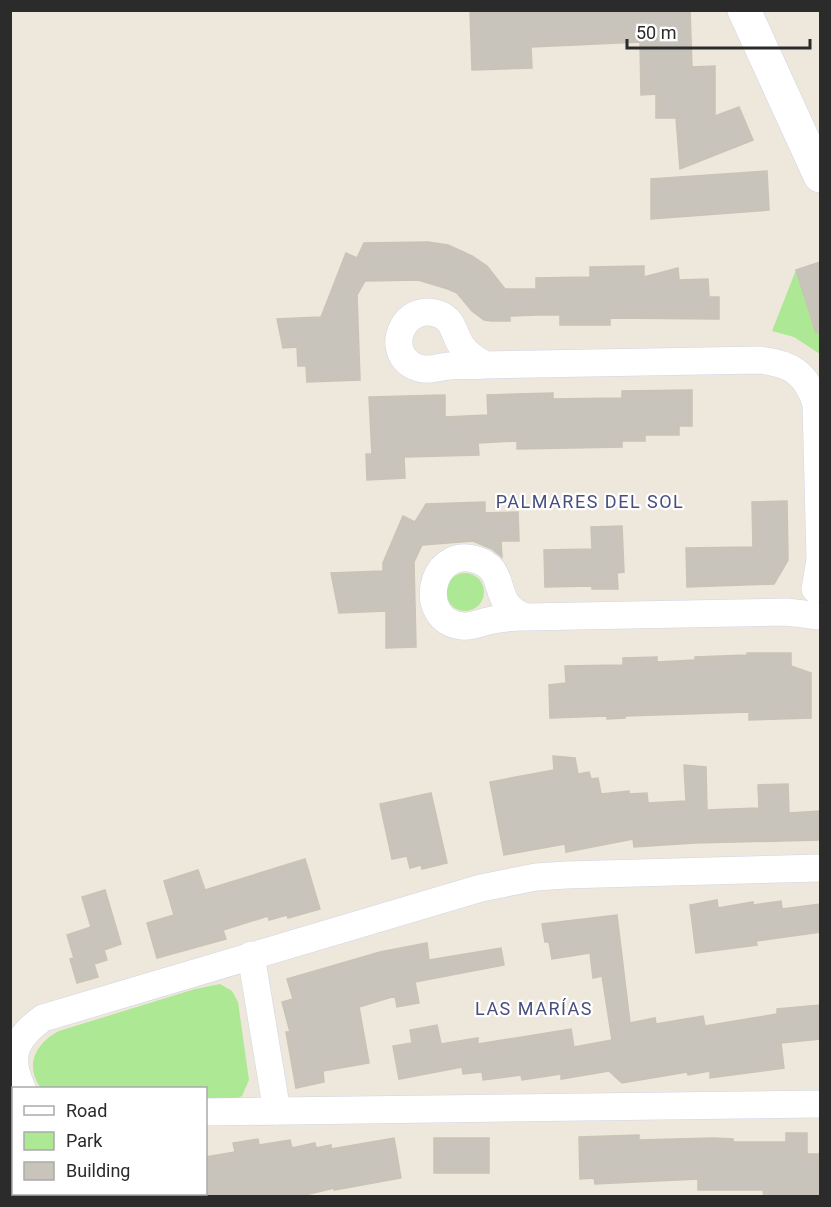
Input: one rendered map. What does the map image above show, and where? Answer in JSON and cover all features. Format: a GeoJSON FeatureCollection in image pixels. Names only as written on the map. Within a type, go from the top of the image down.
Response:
{"type":"FeatureCollection","features":[{"type":"Feature","properties":{"kind":"main road"},"geometry":{"type":"LineString","coordinates":[[744,10],[820,176]]}},
{"type":"Feature","properties":{"kind":"street"},"geometry":{"type":"LineString","coordinates":[[486,365],[759,360],[785,364],[806,380],[816,404],[820,561],[817,601],[787,612],[526,617]]}},
{"type":"Feature","properties":{"kind":"street"},"geometry":{"type":"LineString","coordinates":[[21,1087],[15,1068],[17,1046],[22,1035],[43,1018],[470,892],[528,878],[566,875],[820,868]]}},
{"type":"Feature","properties":{"kind":"street"},"geometry":{"type":"LineString","coordinates":[[251,955],[277,1112]]}},
{"type":"Feature","properties":{"kind":"street"},"geometry":{"type":"LineString","coordinates":[[207,1112],[820,1104]]}},
{"type":"Feature","properties":{"kind":"green space"},"geometry":{"type":"Polygon","coordinates":[[[820,262],[820,354],[794,337],[772,331],[796,270],[820,262]]]}},
{"type":"Feature","properties":{"kind":"green space"},"geometry":{"type":"Polygon","coordinates":[[[465,573],[478,579],[484,592],[478,605],[465,611],[452,605],[446,592],[452,579],[465,573]]]}},
{"type":"Feature","properties":{"kind":"green space"},"geometry":{"type":"Polygon","coordinates":[[[220,984],[232,991],[238,1002],[249,1080],[242,1096],[234,1100],[207,1101],[207,1087],[40,1087],[33,1071],[33,1063],[39,1048],[51,1036],[59,1031],[195,989],[220,984]]]}},
{"type":"Feature","properties":{"kind":"building"},"geometry":{"type":"Polygon","coordinates":[[[470,10],[690,10],[692,67],[715,66],[715,116],[739,107],[753,140],[680,169],[676,118],[656,118],[656,94],[641,95],[640,42],[531,47],[532,68],[472,70],[470,10]]]}},
{"type":"Feature","properties":{"kind":"building"},"geometry":{"type":"Polygon","coordinates":[[[767,171],[769,210],[651,219],[651,179],[767,171]]]}},
{"type":"Feature","properties":{"kind":"building"},"geometry":{"type":"Polygon","coordinates":[[[428,242],[448,245],[472,256],[487,266],[505,289],[536,289],[536,278],[590,277],[590,267],[644,266],[644,277],[678,268],[679,280],[708,279],[709,297],[719,297],[719,319],[610,318],[610,325],[560,325],[560,315],[537,315],[510,316],[510,321],[492,321],[484,320],[472,311],[457,293],[448,289],[418,280],[365,281],[357,295],[360,380],[307,382],[306,366],[298,366],[297,347],[283,348],[277,319],[321,317],[346,253],[357,258],[364,243],[428,242]]]}},
{"type":"Feature","properties":{"kind":"building"},"geometry":{"type":"Polygon","coordinates":[[[820,262],[820,332],[816,333],[796,270],[820,262]]]}},
{"type":"Feature","properties":{"kind":"building"},"geometry":{"type":"Polygon","coordinates":[[[692,390],[692,426],[679,426],[679,435],[645,435],[645,441],[622,441],[622,447],[517,449],[517,441],[478,443],[479,455],[404,457],[405,478],[367,480],[366,454],[372,454],[369,397],[445,395],[445,417],[488,415],[487,395],[553,393],[553,399],[622,398],[622,391],[692,390]]]}},
{"type":"Feature","properties":{"kind":"building"},"geometry":{"type":"Polygon","coordinates":[[[787,501],[788,560],[774,584],[687,587],[686,548],[753,547],[752,502],[787,501]]]}},
{"type":"Feature","properties":{"kind":"building"},"geometry":{"type":"Polygon","coordinates":[[[485,502],[485,513],[518,512],[519,541],[501,541],[502,557],[492,549],[473,541],[422,545],[414,562],[416,647],[386,648],[386,611],[339,613],[331,573],[383,571],[383,563],[403,516],[415,522],[426,504],[485,502]]]}},
{"type":"Feature","properties":{"kind":"building"},"geometry":{"type":"Polygon","coordinates":[[[622,526],[624,572],[617,573],[618,589],[592,589],[592,586],[545,587],[544,550],[592,549],[591,527],[622,526]]]}},
{"type":"Feature","properties":{"kind":"building"},"geometry":{"type":"Polygon","coordinates":[[[747,653],[791,653],[791,666],[811,673],[811,718],[749,720],[749,712],[625,716],[625,718],[607,719],[607,716],[550,718],[549,685],[566,683],[565,666],[623,665],[623,658],[657,657],[657,662],[695,660],[695,657],[747,655],[747,653]]]}},
{"type":"Feature","properties":{"kind":"building"},"geometry":{"type":"Polygon","coordinates":[[[553,756],[575,758],[578,774],[589,772],[591,779],[598,778],[601,794],[629,791],[629,794],[647,793],[648,803],[686,801],[684,765],[706,767],[707,810],[759,808],[758,785],[788,784],[789,813],[820,811],[820,840],[634,847],[633,839],[566,852],[565,844],[504,855],[490,782],[554,770],[553,756]]]}},
{"type":"Feature","properties":{"kind":"building"},"geometry":{"type":"Polygon","coordinates":[[[431,793],[447,863],[422,869],[421,865],[410,868],[407,856],[392,859],[380,804],[431,793]]]}},
{"type":"Feature","properties":{"kind":"building"},"geometry":{"type":"Polygon","coordinates":[[[305,859],[320,909],[288,918],[287,915],[269,920],[268,916],[223,930],[226,939],[157,958],[147,923],[174,915],[164,881],[198,870],[205,890],[305,859]]]}},
{"type":"Feature","properties":{"kind":"building"},"geometry":{"type":"Polygon","coordinates":[[[105,890],[121,944],[104,950],[107,960],[94,964],[98,977],[77,983],[70,959],[74,958],[67,935],[91,927],[82,897],[105,890]]]}},
{"type":"Feature","properties":{"kind":"building"},"geometry":{"type":"Polygon","coordinates":[[[717,900],[718,908],[753,902],[753,905],[781,901],[782,909],[820,904],[820,932],[756,941],[757,945],[696,953],[690,905],[717,900]]]}},
{"type":"Feature","properties":{"kind":"building"},"geometry":{"type":"Polygon","coordinates":[[[617,915],[630,1023],[655,1018],[656,1024],[703,1016],[705,1026],[777,1014],[777,1009],[820,1005],[820,1039],[781,1043],[784,1068],[710,1078],[710,1071],[688,1075],[687,1072],[622,1083],[609,1071],[561,1079],[561,1074],[522,1080],[521,1075],[483,1080],[482,1072],[463,1074],[462,1067],[399,1079],[393,1046],[412,1043],[410,1030],[437,1025],[441,1044],[478,1038],[478,1044],[571,1029],[574,1047],[612,1040],[602,976],[593,978],[590,953],[552,959],[549,942],[545,942],[542,924],[617,915]]]}},
{"type":"Feature","properties":{"kind":"building"},"geometry":{"type":"Polygon","coordinates":[[[427,943],[429,960],[501,948],[504,965],[415,982],[419,1003],[397,1007],[395,996],[359,1007],[369,1063],[323,1071],[324,1082],[296,1088],[286,1032],[290,1032],[282,1002],[293,999],[287,979],[380,952],[427,943]]]}},
{"type":"Feature","properties":{"kind":"building"},"geometry":{"type":"Polygon","coordinates":[[[786,1133],[807,1133],[807,1154],[820,1154],[820,1197],[764,1197],[763,1190],[698,1190],[698,1179],[595,1184],[594,1178],[580,1179],[579,1137],[639,1135],[639,1140],[713,1138],[733,1139],[733,1142],[786,1142],[786,1133]]]}},
{"type":"Feature","properties":{"kind":"building"},"geometry":{"type":"Polygon","coordinates":[[[394,1138],[401,1178],[334,1190],[334,1188],[297,1197],[206,1197],[207,1157],[235,1152],[233,1143],[258,1139],[259,1145],[290,1140],[292,1148],[315,1143],[316,1148],[331,1145],[331,1149],[394,1138]]]}},
{"type":"Feature","properties":{"kind":"building"},"geometry":{"type":"Polygon","coordinates":[[[434,1138],[489,1138],[489,1173],[434,1173],[434,1138]]]}},
{"type":"Feature","properties":{"kind":"district","name":"PALMARES DEL SOL"},"geometry":{"type":"Point","coordinates":[590,501]}},
{"type":"Feature","properties":{"kind":"district","name":"LAS MARÍAS"},"geometry":{"type":"Point","coordinates":[534,1008]}}]}
